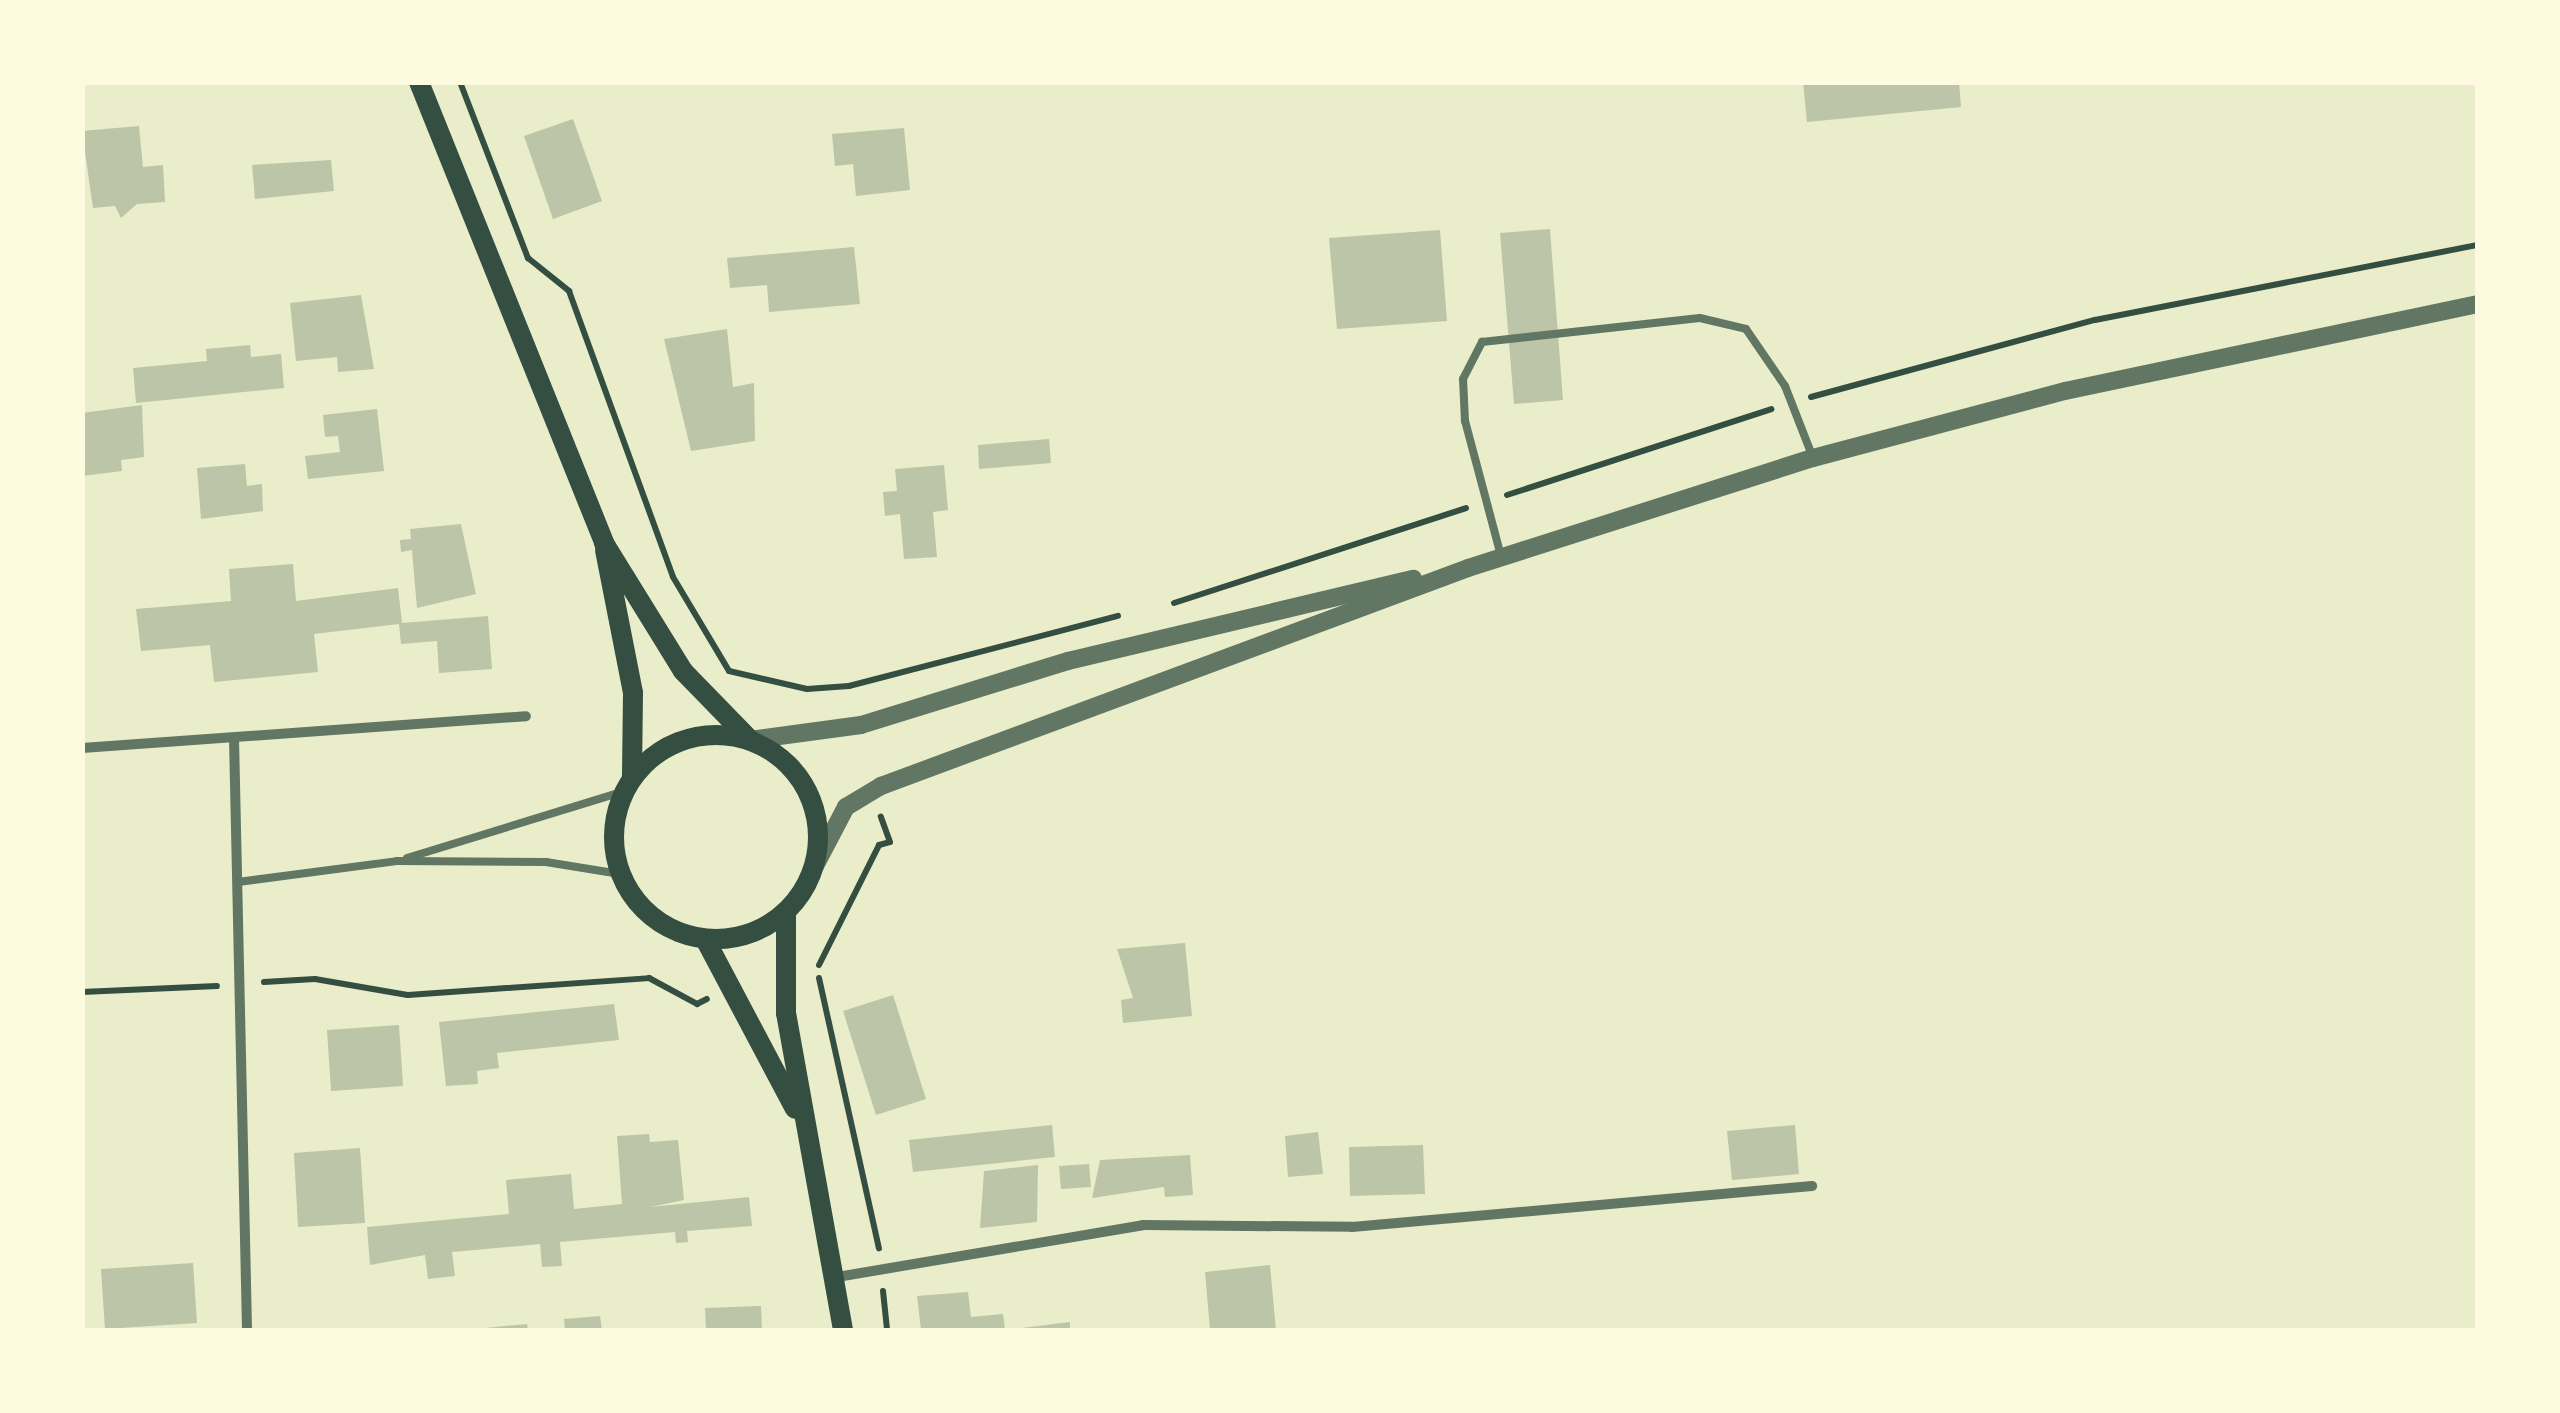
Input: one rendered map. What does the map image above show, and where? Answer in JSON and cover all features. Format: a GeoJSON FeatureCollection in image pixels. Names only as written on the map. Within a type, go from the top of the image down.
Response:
{"type":"FeatureCollection","features":[{"type":"Feature","properties":{"kind":"main road"},"geometry":{"type":"LineString","coordinates":[[420,82],[604,543],[683,671],[750,740],[778,754],[814,804],[815,866],[786,912],[784,988],[801,1121],[837,1277],[844,1330]]}},
{"type":"Feature","properties":{"kind":"main road"},"geometry":{"type":"LineString","coordinates":[[604,543],[633,693],[627,785],[614,819],[620,874],[653,918],[705,939],[734,938],[786,912]]}},
{"type":"Feature","properties":{"kind":"main road"},"geometry":{"type":"LineString","coordinates":[[627,785],[685,738],[750,740]]}},
{"type":"Feature","properties":{"kind":"main road"},"geometry":{"type":"LineString","coordinates":[[705,939],[801,1121]]}},
{"type":"Feature","properties":{"kind":"street"},"geometry":{"type":"LineString","coordinates":[[815,866],[846,807],[880,786],[1501,556],[1812,458],[2250,347],[2478,304]]}},
{"type":"Feature","properties":{"kind":"street"},"geometry":{"type":"LineString","coordinates":[[750,740],[862,725],[1068,661],[1468,568]]}},
{"type":"Feature","properties":{"kind":"street"},"geometry":{"type":"LineString","coordinates":[[82,748],[526,716]]}},
{"type":"Feature","properties":{"kind":"street"},"geometry":{"type":"LineString","coordinates":[[234,738],[247,1330]]}},
{"type":"Feature","properties":{"kind":"street"},"geometry":{"type":"LineString","coordinates":[[837,1277],[1143,1225],[1352,1227],[1812,1186]]}},
{"type":"Feature","properties":{"kind":"lane"},"geometry":{"type":"LineString","coordinates":[[1501,556],[1485,502],[1463,379],[1482,342],[1700,318],[1746,329],[1791,402],[1812,458]]}},
{"type":"Feature","properties":{"kind":"lane"},"geometry":{"type":"LineString","coordinates":[[397,861],[627,785]]}},
{"type":"Feature","properties":{"kind":"lane"},"geometry":{"type":"LineString","coordinates":[[238,882],[397,861],[546,862],[620,874]]}},
{"type":"Feature","properties":{"kind":"path"},"geometry":{"type":"LineString","coordinates":[[460,82],[528,258],[568,291],[698,631],[729,671],[807,689],[845,686],[1129,613]]}},
{"type":"Feature","properties":{"kind":"path"},"geometry":{"type":"LineString","coordinates":[[1166,605],[1791,402],[2094,320],[2478,245]]}},
{"type":"Feature","properties":{"kind":"path"},"geometry":{"type":"LineString","coordinates":[[845,686],[849,701]]}},
{"type":"Feature","properties":{"kind":"path"},"geometry":{"type":"LineString","coordinates":[[882,822],[890,842],[879,844],[818,967],[881,1271],[887,1330]]}},
{"type":"Feature","properties":{"kind":"path"},"geometry":{"type":"LineString","coordinates":[[266,982],[315,978],[408,995],[649,978],[697,1004]]}},
{"type":"Feature","properties":{"kind":"path"},"geometry":{"type":"LineString","coordinates":[[82,992],[222,985]]}},
{"type":"Feature","properties":{"kind":"building"},"geometry":{"type":"Polygon","coordinates":[[[1803,82],[1959,82],[1961,107],[1807,122],[1803,82]]]}},
{"type":"Feature","properties":{"kind":"building"},"geometry":{"type":"Polygon","coordinates":[[[573,119],[602,201],[553,219],[524,136],[573,119]]]}},
{"type":"Feature","properties":{"kind":"building"},"geometry":{"type":"Polygon","coordinates":[[[139,126],[143,167],[163,165],[165,202],[137,204],[121,218],[115,206],[93,208],[82,131],[139,126]]]}},
{"type":"Feature","properties":{"kind":"building"},"geometry":{"type":"Polygon","coordinates":[[[904,128],[910,190],[856,196],[853,164],[835,166],[832,134],[904,128]]]}},
{"type":"Feature","properties":{"kind":"building"},"geometry":{"type":"Polygon","coordinates":[[[331,160],[334,191],[255,199],[252,165],[331,160]]]}},
{"type":"Feature","properties":{"kind":"building"},"geometry":{"type":"Polygon","coordinates":[[[1550,229],[1563,400],[1514,404],[1500,233],[1550,229]]]}},
{"type":"Feature","properties":{"kind":"building"},"geometry":{"type":"Polygon","coordinates":[[[1440,230],[1447,321],[1337,329],[1329,238],[1440,230]]]}},
{"type":"Feature","properties":{"kind":"building"},"geometry":{"type":"Polygon","coordinates":[[[854,247],[860,304],[769,312],[767,285],[730,288],[727,258],[854,247]]]}},
{"type":"Feature","properties":{"kind":"building"},"geometry":{"type":"Polygon","coordinates":[[[361,295],[374,369],[338,372],[337,357],[296,361],[290,303],[361,295]]]}},
{"type":"Feature","properties":{"kind":"building"},"geometry":{"type":"Polygon","coordinates":[[[727,329],[733,387],[754,383],[755,441],[691,451],[664,339],[727,329]]]}},
{"type":"Feature","properties":{"kind":"building"},"geometry":{"type":"Polygon","coordinates":[[[250,345],[251,357],[281,354],[284,388],[136,403],[133,368],[207,361],[206,349],[250,345]]]}},
{"type":"Feature","properties":{"kind":"building"},"geometry":{"type":"Polygon","coordinates":[[[142,405],[144,457],[121,460],[122,471],[82,476],[82,413],[142,405]]]}},
{"type":"Feature","properties":{"kind":"building"},"geometry":{"type":"Polygon","coordinates":[[[377,409],[384,471],[308,479],[305,456],[340,452],[338,436],[325,437],[323,415],[377,409]]]}},
{"type":"Feature","properties":{"kind":"building"},"geometry":{"type":"Polygon","coordinates":[[[1049,439],[1051,463],[979,469],[978,445],[1049,439]]]}},
{"type":"Feature","properties":{"kind":"building"},"geometry":{"type":"Polygon","coordinates":[[[245,464],[247,486],[262,484],[263,511],[201,519],[197,468],[245,464]]]}},
{"type":"Feature","properties":{"kind":"building"},"geometry":{"type":"Polygon","coordinates":[[[944,465],[948,510],[933,512],[937,557],[904,559],[900,514],[885,516],[883,492],[897,491],[895,469],[944,465]]]}},
{"type":"Feature","properties":{"kind":"building"},"geometry":{"type":"Polygon","coordinates":[[[461,524],[476,594],[417,608],[412,550],[401,552],[400,540],[411,539],[410,529],[461,524]]]}},
{"type":"Feature","properties":{"kind":"building"},"geometry":{"type":"Polygon","coordinates":[[[293,564],[296,601],[398,588],[402,623],[488,616],[492,669],[439,673],[437,641],[401,644],[399,624],[314,634],[318,672],[214,682],[210,645],[141,651],[136,609],[231,601],[229,569],[293,564]]]}},
{"type":"Feature","properties":{"kind":"building"},"geometry":{"type":"Polygon","coordinates":[[[1185,943],[1192,1016],[1123,1023],[1121,1000],[1133,998],[1117,949],[1185,943]]]}},
{"type":"Feature","properties":{"kind":"building"},"geometry":{"type":"Polygon","coordinates":[[[893,995],[926,1099],[876,1115],[843,1011],[893,995]]]}},
{"type":"Feature","properties":{"kind":"building"},"geometry":{"type":"Polygon","coordinates":[[[614,1004],[619,1040],[497,1053],[499,1068],[477,1071],[478,1084],[446,1086],[439,1022],[614,1004]]]}},
{"type":"Feature","properties":{"kind":"building"},"geometry":{"type":"Polygon","coordinates":[[[399,1025],[403,1086],[331,1091],[327,1030],[399,1025]]]}},
{"type":"Feature","properties":{"kind":"building"},"geometry":{"type":"Polygon","coordinates":[[[1052,1125],[1055,1157],[913,1172],[909,1140],[1052,1125]]]}},
{"type":"Feature","properties":{"kind":"building"},"geometry":{"type":"Polygon","coordinates":[[[1795,1125],[1799,1174],[1732,1180],[1727,1131],[1795,1125]]]}},
{"type":"Feature","properties":{"kind":"building"},"geometry":{"type":"Polygon","coordinates":[[[1318,1132],[1323,1174],[1288,1177],[1285,1136],[1318,1132]]]}},
{"type":"Feature","properties":{"kind":"building"},"geometry":{"type":"Polygon","coordinates":[[[649,1134],[650,1142],[678,1140],[684,1200],[650,1207],[749,1197],[752,1226],[687,1231],[688,1242],[676,1243],[675,1232],[560,1242],[562,1266],[542,1267],[540,1244],[452,1252],[455,1276],[428,1279],[425,1255],[370,1265],[367,1227],[509,1214],[506,1180],[571,1174],[574,1209],[622,1204],[617,1136],[649,1134]]]}},
{"type":"Feature","properties":{"kind":"building"},"geometry":{"type":"Polygon","coordinates":[[[1423,1145],[1425,1194],[1350,1196],[1349,1147],[1423,1145]]]}},
{"type":"Feature","properties":{"kind":"building"},"geometry":{"type":"Polygon","coordinates":[[[360,1148],[365,1223],[298,1227],[294,1153],[360,1148]]]}},
{"type":"Feature","properties":{"kind":"building"},"geometry":{"type":"Polygon","coordinates":[[[1190,1155],[1193,1195],[1165,1197],[1164,1187],[1092,1198],[1100,1160],[1190,1155]]]}},
{"type":"Feature","properties":{"kind":"building"},"geometry":{"type":"Polygon","coordinates":[[[1089,1164],[1091,1187],[1061,1189],[1059,1166],[1089,1164]]]}},
{"type":"Feature","properties":{"kind":"building"},"geometry":{"type":"Polygon","coordinates":[[[1038,1165],[1037,1222],[980,1228],[984,1171],[1038,1165]]]}},
{"type":"Feature","properties":{"kind":"building"},"geometry":{"type":"Polygon","coordinates":[[[193,1263],[197,1323],[105,1329],[101,1269],[193,1263]]]}},
{"type":"Feature","properties":{"kind":"building"},"geometry":{"type":"Polygon","coordinates":[[[1270,1265],[1276,1330],[1210,1330],[1205,1272],[1270,1265]]]}},
{"type":"Feature","properties":{"kind":"building"},"geometry":{"type":"Polygon","coordinates":[[[968,1292],[971,1317],[1003,1314],[1005,1330],[921,1330],[917,1296],[968,1292]]]}},
{"type":"Feature","properties":{"kind":"building"},"geometry":{"type":"Polygon","coordinates":[[[761,1306],[762,1330],[706,1330],[705,1308],[761,1306]]]}},
{"type":"Feature","properties":{"kind":"building"},"geometry":{"type":"Polygon","coordinates":[[[600,1316],[602,1330],[565,1330],[564,1319],[600,1316]]]}},
{"type":"Feature","properties":{"kind":"building"},"geometry":{"type":"Polygon","coordinates":[[[1070,1322],[1070,1330],[1005,1330],[1070,1322]]]}},
{"type":"Feature","properties":{"kind":"building"},"geometry":{"type":"Polygon","coordinates":[[[527,1324],[528,1330],[485,1330],[485,1328],[527,1324]]]}}]}
